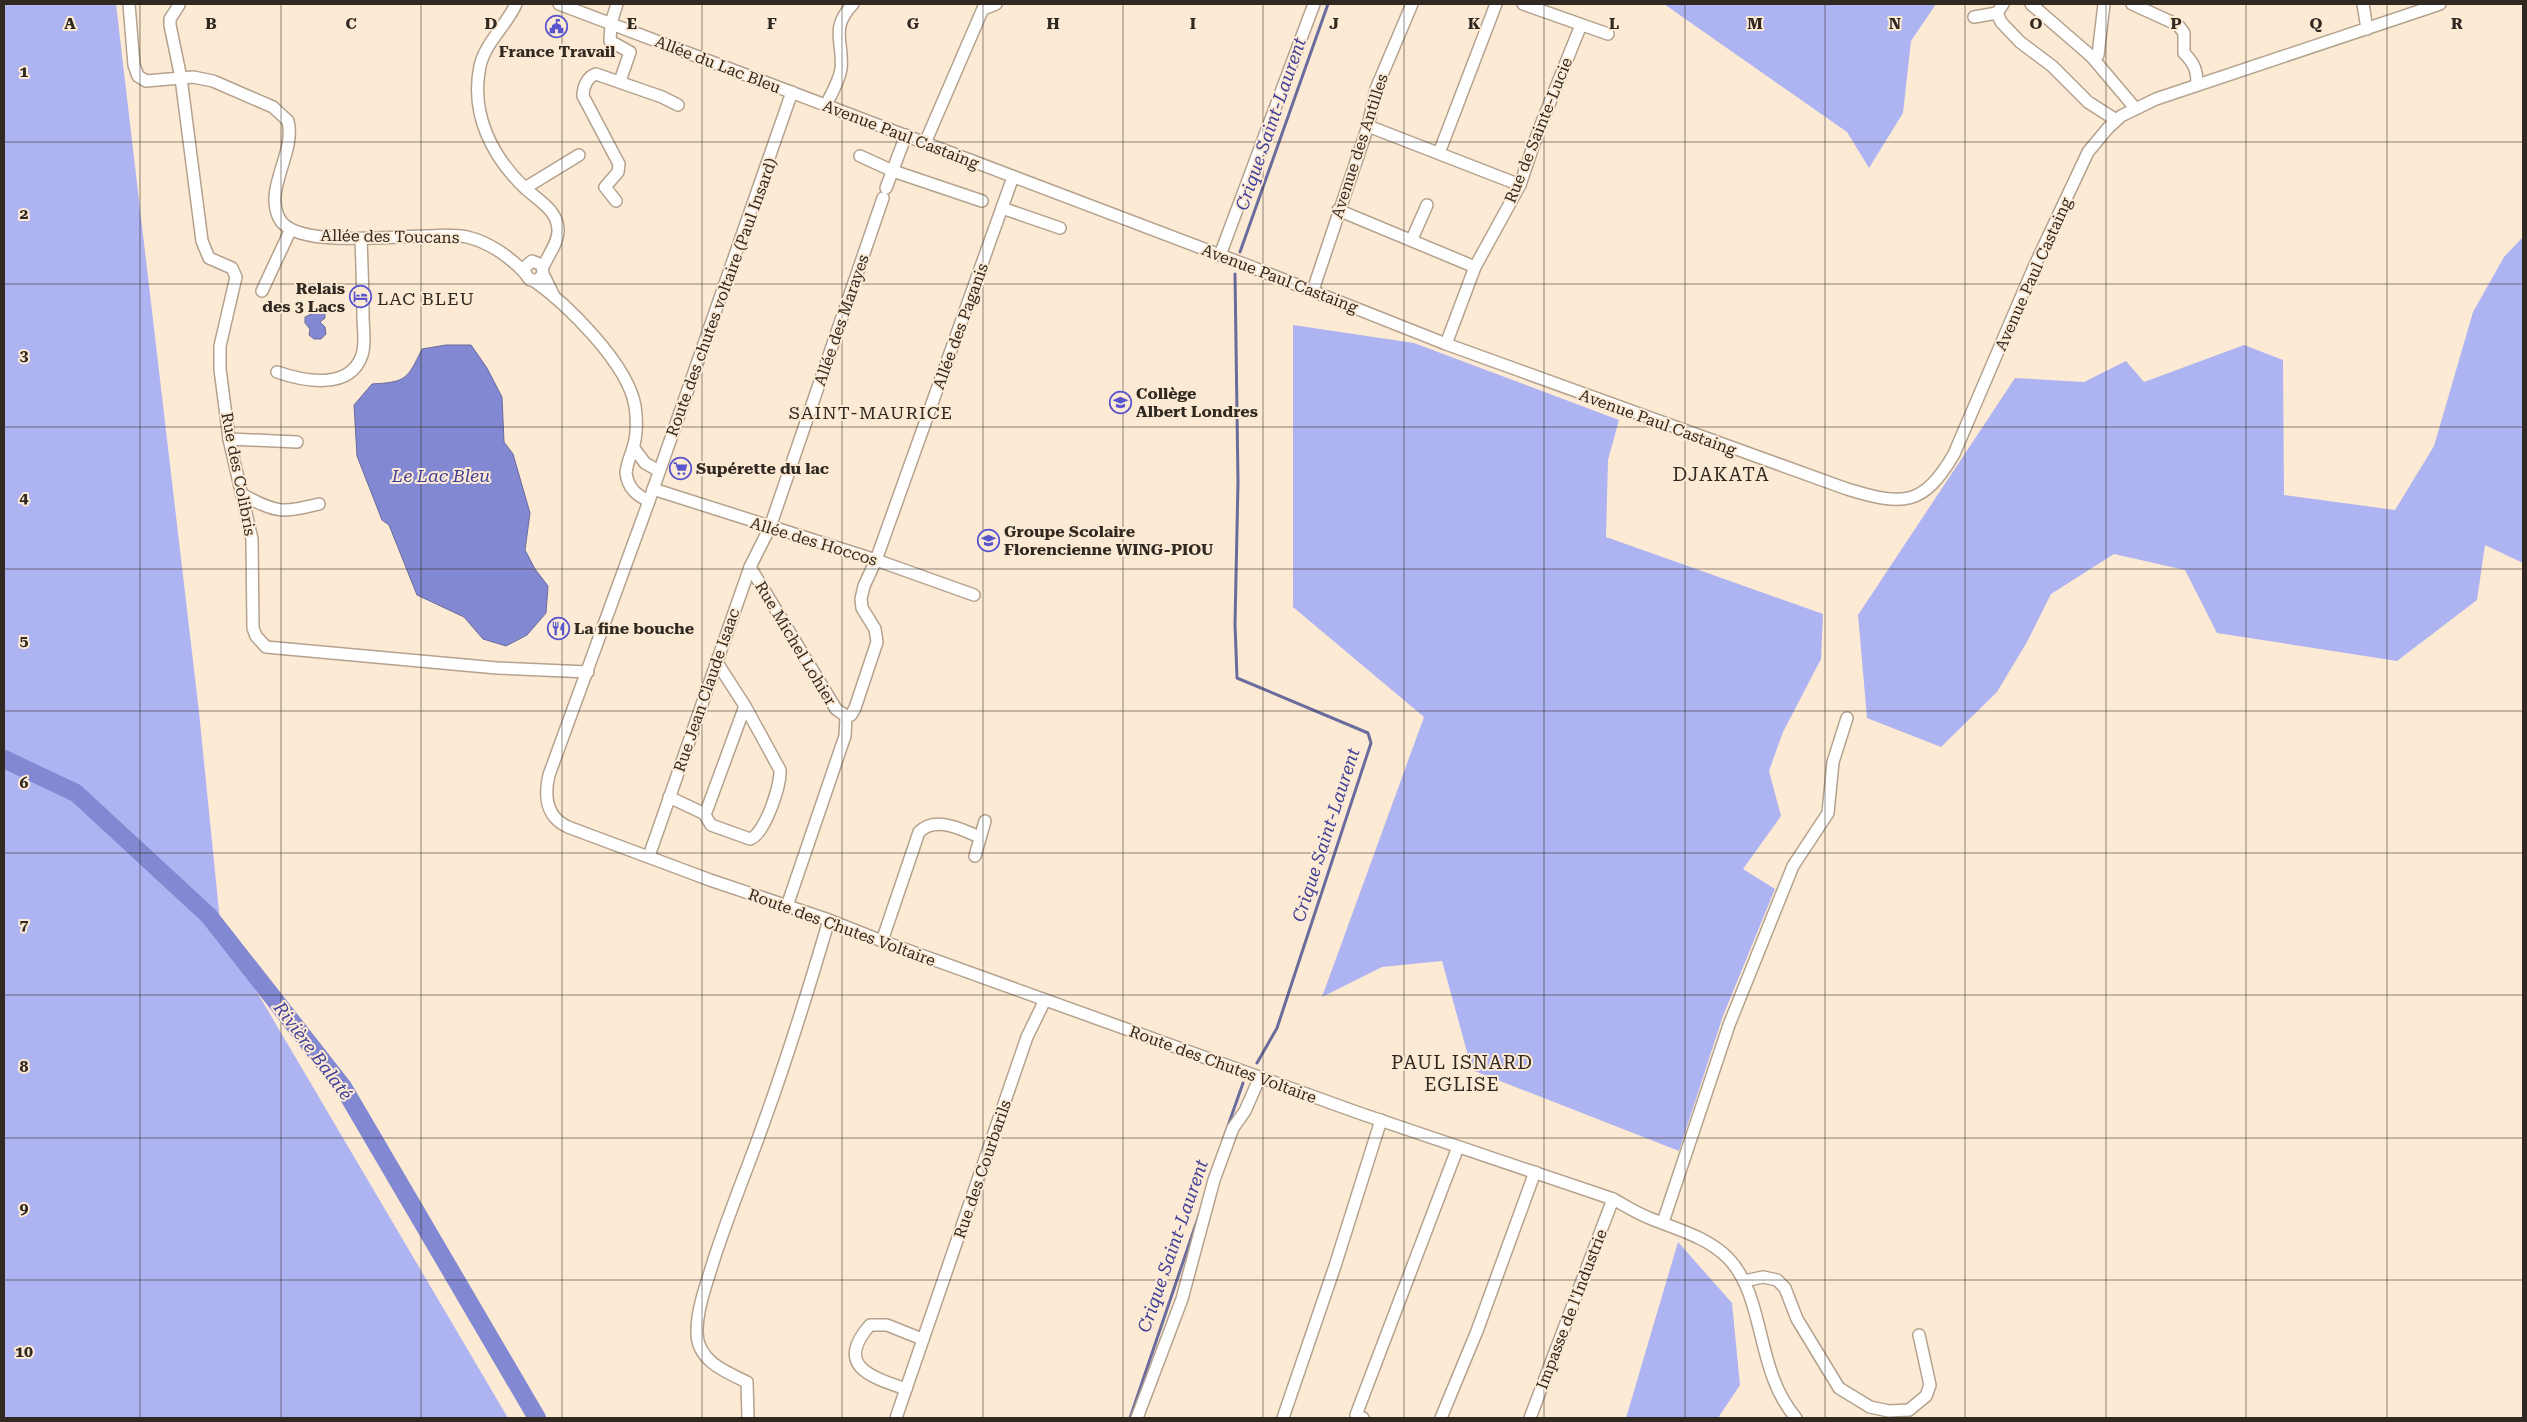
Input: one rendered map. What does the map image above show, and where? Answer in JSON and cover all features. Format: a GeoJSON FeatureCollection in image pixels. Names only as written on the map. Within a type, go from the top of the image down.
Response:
{"type":"FeatureCollection","features":[{"type":"Feature","properties":{"kind":"street"},"geometry":{"type":"LineString","coordinates":[[129,4],[136,73],[146,81],[203,78],[273,107],[288,121],[290,138],[277,190],[276,206],[282,223],[290,231],[262,291]]}},
{"type":"Feature","properties":{"kind":"street"},"geometry":{"type":"LineString","coordinates":[[516,4],[480,64],[478,90],[483,126],[499,158],[525,188],[551,210],[557,221],[558,234],[538,266],[538,280],[529,277],[527,264],[538,266]]}},
{"type":"Feature","properties":{"kind":"street","name":"Allée du Lac Bleu"},"geometry":{"type":"LineString","coordinates":[[559,4],[792,92]]}},
{"type":"Feature","properties":{"kind":"street"},"geometry":{"type":"LineString","coordinates":[[617,4],[611,23],[610,42],[630,52],[620,81]]}},
{"type":"Feature","properties":{"kind":"street"},"geometry":{"type":"LineString","coordinates":[[826,105],[840,72],[838,34],[840,26],[853,4]]}},
{"type":"Feature","properties":{"kind":"street"},"geometry":{"type":"LineString","coordinates":[[925,143],[984,6],[996,4]]}},
{"type":"Feature","properties":{"kind":"street"},"geometry":{"type":"LineString","coordinates":[[1226,257],[1314,4]]}},
{"type":"Feature","properties":{"kind":"street","name":"Avenue des Antilles"},"geometry":{"type":"LineString","coordinates":[[1313,290],[1338,210],[1368,126],[1376,89],[1412,4]]}},
{"type":"Feature","properties":{"kind":"street"},"geometry":{"type":"LineString","coordinates":[[1439,154],[1496,4]]}},
{"type":"Feature","properties":{"kind":"street"},"geometry":{"type":"LineString","coordinates":[[1523,4],[1608,34]]}},
{"type":"Feature","properties":{"kind":"street"},"geometry":{"type":"LineString","coordinates":[[2031,4],[2091,56],[2135,108]]}},
{"type":"Feature","properties":{"kind":"street"},"geometry":{"type":"LineString","coordinates":[[2091,56],[2098,55],[2104,4]]}},
{"type":"Feature","properties":{"kind":"street"},"geometry":{"type":"LineString","coordinates":[[2132,4],[2178,25],[2184,32],[2184,53],[2193,62],[2197,71],[2197,85]]}},
{"type":"Feature","properties":{"kind":"street"},"geometry":{"type":"LineString","coordinates":[[2363,4],[2367,29]]}},
{"type":"Feature","properties":{"kind":"street","name":"Avenue Paul Castaing"},"geometry":{"type":"LineString","coordinates":[[792,92],[1313,290],[1446,344],[1847,489],[1882,498],[1909,498],[1929,489],[1939,479],[1954,454],[2034,267],[2088,152],[2116,120],[2135,108],[2197,85],[2440,4]]}},
{"type":"Feature","properties":{"kind":"street","name":"Rue des Colibris"},"geometry":{"type":"LineString","coordinates":[[179,5],[170,19],[181,78],[203,248],[209,258],[232,268],[236,277],[220,355],[229,438],[252,540],[253,628],[256,636],[266,647],[497,668],[588,672]]}},
{"type":"Feature","properties":{"kind":"street"},"geometry":{"type":"LineString","coordinates":[[1974,17],[2000,8],[2001,22],[2020,42],[2052,66],[2088,102],[2116,120]]}},
{"type":"Feature","properties":{"kind":"street","name":"Rue de Sainte-Lucie"},"geometry":{"type":"LineString","coordinates":[[1446,344],[1475,267],[1520,184],[1538,132],[1581,25]]}},
{"type":"Feature","properties":{"kind":"street"},"geometry":{"type":"LineString","coordinates":[[616,201],[605,186],[618,172],[619,164],[583,96],[583,88],[592,75],[596,74],[620,81],[678,105]]}},
{"type":"Feature","properties":{"kind":"street","name":"Route des chutes voltaire (Paul Insard)"},"geometry":{"type":"LineString","coordinates":[[551,812],[547,799],[549,775],[651,495],[792,92]]}},
{"type":"Feature","properties":{"kind":"street"},"geometry":{"type":"LineString","coordinates":[[1368,126],[1520,184]]}},
{"type":"Feature","properties":{"kind":"street","name":"Allée des Marayes"},"geometry":{"type":"LineString","coordinates":[[770,527],[906,135]]}},
{"type":"Feature","properties":{"kind":"street"},"geometry":{"type":"LineString","coordinates":[[525,188],[579,155]]}},
{"type":"Feature","properties":{"kind":"street"},"geometry":{"type":"LineString","coordinates":[[860,156],[893,171],[982,201]]}},
{"type":"Feature","properties":{"kind":"street","name":"Allée des Paganis"},"geometry":{"type":"LineString","coordinates":[[846,716],[851,715],[856,708],[877,642],[875,628],[862,608],[861,600],[864,586],[876,560],[1013,177]]}},
{"type":"Feature","properties":{"kind":"street"},"geometry":{"type":"LineString","coordinates":[[1412,239],[1427,205]]}},
{"type":"Feature","properties":{"kind":"street"},"geometry":{"type":"LineString","coordinates":[[1002,208],[1060,228]]}},
{"type":"Feature","properties":{"kind":"street"},"geometry":{"type":"LineString","coordinates":[[1338,210],[1412,239],[1475,267]]}},
{"type":"Feature","properties":{"kind":"street","name":"Allée des Toucans"},"geometry":{"type":"LineString","coordinates":[[290,231],[310,236],[362,239],[461,236],[483,244],[512,259],[538,266],[554,294],[614,359],[631,389],[636,407],[633,447],[626,467],[627,480],[634,492],[651,495]]}},
{"type":"Feature","properties":{"kind":"street"},"geometry":{"type":"LineString","coordinates":[[277,372],[306,380],[328,380],[349,372],[359,360],[364,343],[362,239]]}},
{"type":"Feature","properties":{"kind":"street","name":"Allée des Toucans"},"geometry":{"type":"LineString","coordinates":[[512,259],[529,277],[554,294]]}},
{"type":"Feature","properties":{"kind":"street"},"geometry":{"type":"LineString","coordinates":[[229,438],[297,442]]}},
{"type":"Feature","properties":{"kind":"street"},"geometry":{"type":"LineString","coordinates":[[633,447],[646,464],[658,471]]}},
{"type":"Feature","properties":{"kind":"street"},"geometry":{"type":"LineString","coordinates":[[243,495],[272,510],[280,511],[319,504]]}},
{"type":"Feature","properties":{"kind":"street","name":"Allée des Hoccos"},"geometry":{"type":"LineString","coordinates":[[651,495],[770,527],[876,560],[974,595]]}},
{"type":"Feature","properties":{"kind":"street","name":"Rue Jean Claude Isaac"},"geometry":{"type":"LineString","coordinates":[[649,856],[750,567],[770,527]]}},
{"type":"Feature","properties":{"kind":"street","name":"Rue Michel Lohier"},"geometry":{"type":"LineString","coordinates":[[750,567],[836,709],[846,716]]}},
{"type":"Feature","properties":{"kind":"street"},"geometry":{"type":"LineString","coordinates":[[716,661],[745,706],[780,770],[780,781],[762,830],[753,838],[747,839],[711,825],[706,820],[705,814],[745,706]]}},
{"type":"Feature","properties":{"kind":"street"},"geometry":{"type":"LineString","coordinates":[[787,906],[845,736],[846,716]]}},
{"type":"Feature","properties":{"kind":"street"},"geometry":{"type":"LineString","coordinates":[[1663,1222],[1729,1025],[1789,875],[1828,813],[1833,762],[1847,718]]}},
{"type":"Feature","properties":{"kind":"street"},"geometry":{"type":"LineString","coordinates":[[669,797],[705,814]]}},
{"type":"Feature","properties":{"kind":"street","name":"Route des Chutes Voltaire"},"geometry":{"type":"LineString","coordinates":[[551,812],[559,823],[568,827],[710,880],[829,920],[882,941],[1380,1120],[1613,1199],[1647,1217],[1663,1222],[1713,1246],[1728,1258],[1744,1281],[1768,1366],[1777,1390],[1796,1418]]}},
{"type":"Feature","properties":{"kind":"street"},"geometry":{"type":"LineString","coordinates":[[975,856],[985,821]]}},
{"type":"Feature","properties":{"kind":"street"},"geometry":{"type":"LineString","coordinates":[[882,941],[919,832],[928,825],[940,824],[980,837]]}},
{"type":"Feature","properties":{"kind":"street"},"geometry":{"type":"LineString","coordinates":[[748,1418],[747,1382],[710,1362],[704,1356],[696,1332],[703,1291],[714,1253],[764,1123],[807,996],[829,920]]}},
{"type":"Feature","properties":{"kind":"street","name":"Rue des Courbarils"},"geometry":{"type":"LineString","coordinates":[[896,1418],[1028,1037],[1045,1000]]}},
{"type":"Feature","properties":{"kind":"street"},"geometry":{"type":"LineString","coordinates":[[1137,1418],[1182,1299],[1214,1180],[1233,1128],[1245,1111],[1260,1077]]}},
{"type":"Feature","properties":{"kind":"street"},"geometry":{"type":"LineString","coordinates":[[1283,1418],[1336,1266],[1380,1120]]}},
{"type":"Feature","properties":{"kind":"street"},"geometry":{"type":"LineString","coordinates":[[1363,1418],[1356,1415],[1458,1147]]}},
{"type":"Feature","properties":{"kind":"street"},"geometry":{"type":"LineString","coordinates":[[1441,1418],[1477,1331],[1534,1172]]}},
{"type":"Feature","properties":{"kind":"street","name":"Impasse de l'Industrie"},"geometry":{"type":"LineString","coordinates":[[1530,1418],[1613,1199]]}},
{"type":"Feature","properties":{"kind":"street"},"geometry":{"type":"LineString","coordinates":[[1744,1281],[1763,1277],[1777,1280],[1785,1288],[1797,1319],[1838,1388],[1870,1407],[1889,1411],[1909,1410],[1926,1396],[1930,1385],[1919,1335]]}},
{"type":"Feature","properties":{"kind":"street"},"geometry":{"type":"LineString","coordinates":[[906,1389],[875,1379],[862,1371],[854,1355],[859,1337],[870,1325],[887,1325],[922,1340]]}},
{"type":"Feature","properties":{"kind":"shaded area"},"geometry":{"type":"Polygon","coordinates":[[[4,4],[116,4],[199,712],[221,931],[508,1418],[4,1418],[4,4]]]}},
{"type":"Feature","properties":{"kind":"shaded area"},"geometry":{"type":"Polygon","coordinates":[[[1664,4],[1936,4],[1911,41],[1903,113],[1869,168],[1847,132],[1664,4]]]}},
{"type":"Feature","properties":{"kind":"shaded area"},"geometry":{"type":"Polygon","coordinates":[[[2523,237],[2523,563],[2485,545],[2477,600],[2397,661],[2217,633],[2185,570],[2114,554],[2051,594],[2027,642],[1997,692],[1941,747],[1867,718],[1858,615],[2015,378],[2084,382],[2126,361],[2144,382],[2244,345],[2283,360],[2284,495],[2395,510],[2434,446],[2473,312],[2504,257],[2523,237]]]}},
{"type":"Feature","properties":{"kind":"shaded area"},"geometry":{"type":"Polygon","coordinates":[[[1293,325],[1414,343],[1619,420],[1608,460],[1606,537],[1823,614],[1821,659],[1783,732],[1769,771],[1781,816],[1743,869],[1775,889],[1723,1016],[1679,1151],[1472,1070],[1442,961],[1382,967],[1322,997],[1424,717],[1293,607],[1293,325]]]}},
{"type":"Feature","properties":{"kind":"shaded area"},"geometry":{"type":"Polygon","coordinates":[[[1678,1242],[1732,1303],[1740,1385],[1718,1418],[1626,1418],[1678,1242]]]}},
{"type":"Feature","properties":{"kind":"water"},"geometry":{"type":"Polygon","coordinates":[[[320,310],[325,314],[325,318],[320,322],[325,327],[326,334],[321,339],[314,339],[309,335],[310,329],[305,323],[305,317],[320,310]]]}},
{"type":"Feature","properties":{"kind":"water","name":"Le Lac Bleu"},"geometry":{"type":"Polygon","coordinates":[[[446,345],[471,345],[487,368],[502,397],[504,442],[513,454],[530,513],[525,550],[535,569],[548,586],[546,613],[527,635],[506,646],[483,639],[464,617],[417,595],[389,525],[382,520],[357,456],[354,405],[372,384],[399,380],[409,373],[422,349],[446,345]]]}},
{"type":"Feature","properties":{"kind":"waterway","name":"Crique Saint-Laurent"},"geometry":{"type":"LineString","coordinates":[[1240,252],[1328,4]]}},
{"type":"Feature","properties":{"kind":"waterway","name":"Crique Saint-Laurent"},"geometry":{"type":"LineString","coordinates":[[1235,274],[1238,482],[1235,624],[1237,678],[1368,733],[1371,743],[1277,1028],[1257,1063]]}},
{"type":"Feature","properties":{"kind":"waterway","name":"Rivière Balaté"},"geometry":{"type":"LineString","coordinates":[[4,759],[76,793],[209,916],[343,1087],[537,1418]]}},
{"type":"Feature","properties":{"kind":"waterway","name":"Crique Saint-Laurent"},"geometry":{"type":"LineString","coordinates":[[1223,1140],[1243,1083]]}},
{"type":"Feature","properties":{"kind":"waterway","name":"Crique Saint-Laurent"},"geometry":{"type":"LineString","coordinates":[[1130,1418],[1199,1215]]}},
{"type":"Feature","properties":{"kind":"place","name":"France Travail"},"geometry":{"type":"Point","coordinates":[557,27]}},
{"type":"Feature","properties":{"kind":"place","name":"Relais des 3 Lacs"},"geometry":{"type":"Point","coordinates":[361,297]}},
{"type":"Feature","properties":{"kind":"place","name":"Collège Albert Londres"},"geometry":{"type":"Point","coordinates":[1120,402]}},
{"type":"Feature","properties":{"kind":"place","name":"Supérette du lac"},"geometry":{"type":"Point","coordinates":[680,468]}},
{"type":"Feature","properties":{"kind":"place","name":"Groupe Scolaire Florencienne WING-PIOU"},"geometry":{"type":"Point","coordinates":[988,540]}},
{"type":"Feature","properties":{"kind":"place","name":"La fine bouche"},"geometry":{"type":"Point","coordinates":[558,628]}},
{"type":"Feature","properties":{"kind":"district","name":"LAC BLEU"},"geometry":{"type":"Point","coordinates":[426,299]}},
{"type":"Feature","properties":{"kind":"district","name":"SAINT-MAURICE"},"geometry":{"type":"Point","coordinates":[871,413]}},
{"type":"Feature","properties":{"kind":"district","name":"DJAKATA"},"geometry":{"type":"Point","coordinates":[1721,474]}},
{"type":"Feature","properties":{"kind":"district","name":"PAUL ISNARD EGLISE"},"geometry":{"type":"Point","coordinates":[1462,1073]}}]}
